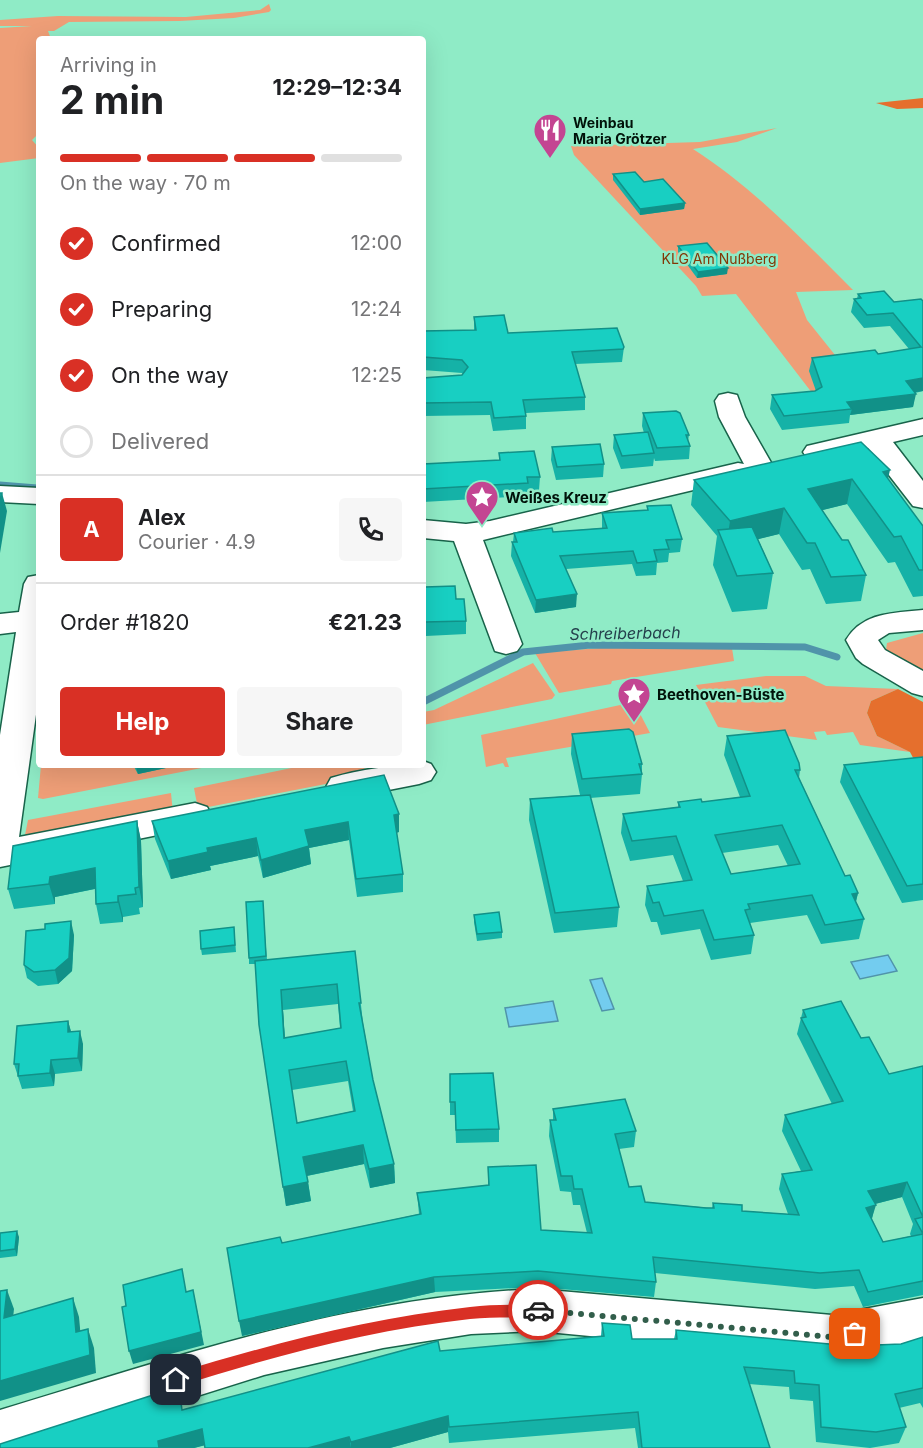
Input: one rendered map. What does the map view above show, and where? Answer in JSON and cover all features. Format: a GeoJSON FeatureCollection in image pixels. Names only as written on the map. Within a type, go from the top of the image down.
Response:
{"type":"FeatureCollection","features":[{"type":"Feature","properties":{"kind":"street"},"geometry":{"type":"LineString","coordinates":[[728,401],[732,417],[777,462]]}},
{"type":"Feature","properties":{"kind":"street"},"geometry":{"type":"LineString","coordinates":[[426,530],[466,533],[491,531],[551,514],[923,427]]}},
{"type":"Feature","properties":{"kind":"street"},"geometry":{"type":"LineString","coordinates":[[875,439],[890,454],[923,500]]}},
{"type":"Feature","properties":{"kind":"street"},"geometry":{"type":"LineString","coordinates":[[0,494],[36,496]]}},
{"type":"Feature","properties":{"kind":"street"},"geometry":{"type":"LineString","coordinates":[[466,533],[506,644]]}},
{"type":"Feature","properties":{"kind":"street"},"geometry":{"type":"LineString","coordinates":[[36,606],[1,838],[221,811]]}},
{"type":"Feature","properties":{"kind":"street"},"geometry":{"type":"LineString","coordinates":[[923,620],[877,627],[864,634],[862,640],[867,651],[874,657],[923,685]]}},
{"type":"Feature","properties":{"kind":"street"},"geometry":{"type":"LineString","coordinates":[[0,624],[34,621]]}},
{"type":"Feature","properties":{"kind":"street"},"geometry":{"type":"LineString","coordinates":[[315,793],[419,772]]}},
{"type":"Feature","properties":{"kind":"street"},"geometry":{"type":"LineString","coordinates":[[0,1434],[264,1353],[383,1326],[471,1313],[537,1310],[832,1337],[923,1320]]}},
{"type":"Feature","properties":{"kind":"green space"},"geometry":{"type":"Polygon","coordinates":[[[269,4],[271,10],[234,18],[69,22],[54,31],[48,31],[50,36],[36,36],[36,136],[32,140],[36,145],[36,158],[0,163],[0,28],[32,26],[0,26],[0,20],[58,16],[186,17],[260,10],[269,4]]]}},
{"type":"Feature","properties":{"kind":"green space","name":"KLG Am Nußberg"},"geometry":{"type":"Polygon","coordinates":[[[777,128],[737,142],[693,149],[757,197],[853,290],[796,292],[807,320],[867,395],[819,402],[736,294],[702,296],[696,286],[574,155],[571,146],[700,142],[777,128]]]}},
{"type":"Feature","properties":{"kind":"green space"},"geometry":{"type":"Polygon","coordinates":[[[923,633],[923,671],[886,650],[887,643],[923,633]]]}},
{"type":"Feature","properties":{"kind":"green space"},"geometry":{"type":"Polygon","coordinates":[[[613,647],[732,648],[734,661],[612,681],[611,684],[559,693],[535,653],[613,647]]]}},
{"type":"Feature","properties":{"kind":"green space"},"geometry":{"type":"Polygon","coordinates":[[[533,663],[555,695],[552,699],[426,724],[426,711],[434,710],[533,663]]]}},
{"type":"Feature","properties":{"kind":"green space"},"geometry":{"type":"Polygon","coordinates":[[[766,676],[805,676],[826,686],[898,689],[871,701],[867,713],[877,736],[910,752],[860,745],[853,732],[827,735],[825,731],[814,732],[817,740],[718,727],[696,685],[766,676]]]}},
{"type":"Feature","properties":{"kind":"green space"},"geometry":{"type":"Polygon","coordinates":[[[634,702],[650,733],[506,758],[509,767],[505,767],[503,763],[486,767],[481,735],[634,702]]]}},
{"type":"Feature","properties":{"kind":"green space"},"geometry":{"type":"Polygon","coordinates":[[[41,768],[202,768],[43,799],[38,798],[41,768]]]}},
{"type":"Feature","properties":{"kind":"green space"},"geometry":{"type":"Polygon","coordinates":[[[291,768],[366,768],[336,782],[198,809],[194,788],[291,768]]]}},
{"type":"Feature","properties":{"kind":"green space"},"geometry":{"type":"Polygon","coordinates":[[[171,793],[173,813],[24,840],[28,820],[171,793]]]}},
{"type":"Feature","properties":{"kind":"shaded area"},"geometry":{"type":"Polygon","coordinates":[[[923,98],[923,108],[897,109],[876,103],[923,98]]]}},
{"type":"Feature","properties":{"kind":"shaded area"},"geometry":{"type":"Polygon","coordinates":[[[898,689],[923,702],[923,769],[919,769],[910,752],[877,736],[867,713],[871,701],[898,689]]]}},
{"type":"Feature","properties":{"kind":"water"},"geometry":{"type":"Polygon","coordinates":[[[888,955],[897,971],[860,979],[851,962],[888,955]]]}},
{"type":"Feature","properties":{"kind":"water"},"geometry":{"type":"Polygon","coordinates":[[[602,978],[614,1009],[602,1011],[590,980],[602,978]]]}},
{"type":"Feature","properties":{"kind":"water"},"geometry":{"type":"Polygon","coordinates":[[[553,1001],[558,1021],[509,1027],[505,1008],[553,1001]]]}},
{"type":"Feature","properties":{"kind":"building"},"geometry":{"type":"Polygon","coordinates":[[[635,172],[644,182],[663,179],[685,203],[640,209],[613,174],[635,172]]]}},
{"type":"Feature","properties":{"kind":"building"},"geometry":{"type":"Polygon","coordinates":[[[707,243],[728,268],[698,272],[678,246],[707,243]]]}},
{"type":"Feature","properties":{"kind":"building"},"geometry":{"type":"Polygon","coordinates":[[[884,291],[894,302],[921,299],[923,301],[923,378],[906,381],[916,394],[847,402],[852,409],[784,416],[772,395],[815,391],[822,387],[812,358],[875,350],[878,354],[921,347],[893,313],[867,315],[854,299],[861,298],[858,294],[884,291]]]}},
{"type":"Feature","properties":{"kind":"building"},"geometry":{"type":"Polygon","coordinates":[[[504,315],[508,333],[617,328],[624,347],[623,349],[572,352],[585,397],[523,400],[526,416],[494,418],[491,402],[426,403],[426,378],[462,375],[468,367],[462,360],[426,357],[426,331],[476,330],[474,317],[504,315]]]}},
{"type":"Feature","properties":{"kind":"building"},"geometry":{"type":"Polygon","coordinates":[[[676,411],[680,413],[689,435],[686,435],[690,446],[657,448],[643,413],[676,411]]]}},
{"type":"Feature","properties":{"kind":"building"},"geometry":{"type":"Polygon","coordinates":[[[648,432],[654,453],[622,456],[614,435],[648,432]]]}},
{"type":"Feature","properties":{"kind":"building"},"geometry":{"type":"Polygon","coordinates":[[[861,442],[890,470],[883,472],[923,526],[923,570],[919,570],[901,536],[894,537],[852,479],[808,489],[842,540],[848,540],[866,575],[831,577],[815,543],[807,543],[784,508],[730,521],[694,480],[861,442]]]}},
{"type":"Feature","properties":{"kind":"building"},"geometry":{"type":"Polygon","coordinates":[[[600,444],[604,464],[557,467],[552,447],[600,444]]]}},
{"type":"Feature","properties":{"kind":"building"},"geometry":{"type":"Polygon","coordinates":[[[534,451],[540,477],[527,477],[528,483],[426,489],[426,464],[500,460],[499,453],[534,451]]]}},
{"type":"Feature","properties":{"kind":"building"},"geometry":{"type":"Polygon","coordinates":[[[671,505],[682,539],[666,540],[669,549],[654,550],[657,561],[637,563],[633,551],[560,556],[577,594],[536,600],[512,542],[517,542],[514,533],[552,528],[553,532],[607,528],[602,513],[648,510],[647,506],[671,505]]]}},
{"type":"Feature","properties":{"kind":"building"},"geometry":{"type":"Polygon","coordinates":[[[752,527],[773,573],[737,576],[718,530],[752,527]]]}},
{"type":"Feature","properties":{"kind":"building"},"geometry":{"type":"Polygon","coordinates":[[[455,586],[456,599],[464,599],[466,621],[426,622],[426,587],[455,586]]]}},
{"type":"Feature","properties":{"kind":"building"},"geometry":{"type":"Polygon","coordinates":[[[629,729],[633,732],[642,764],[639,764],[642,774],[582,779],[572,734],[629,729]]]}},
{"type":"Feature","properties":{"kind":"building"},"geometry":{"type":"Polygon","coordinates":[[[785,730],[799,763],[800,770],[795,770],[845,876],[850,875],[858,893],[852,894],[864,919],[825,925],[812,895],[748,904],[750,909],[745,910],[754,935],[714,940],[703,910],[664,916],[659,902],[653,903],[647,886],[692,880],[676,836],[632,841],[623,814],[680,807],[678,802],[701,799],[702,802],[750,796],[727,736],[785,730]],[[782,825],[715,835],[731,874],[800,864],[782,825]]]}},
{"type":"Feature","properties":{"kind":"building"},"geometry":{"type":"Polygon","coordinates":[[[923,757],[923,884],[907,886],[844,765],[923,757]]]}},
{"type":"Feature","properties":{"kind":"building"},"geometry":{"type":"Polygon","coordinates":[[[384,775],[399,814],[394,815],[403,874],[356,879],[348,822],[305,830],[309,846],[261,860],[256,838],[207,848],[208,852],[168,861],[152,821],[384,775]]]}},
{"type":"Feature","properties":{"kind":"building"},"geometry":{"type":"Polygon","coordinates":[[[590,795],[619,907],[555,913],[530,799],[590,795]]]}},
{"type":"Feature","properties":{"kind":"building"},"geometry":{"type":"Polygon","coordinates":[[[137,821],[139,887],[135,888],[136,894],[118,896],[118,902],[96,904],[95,868],[50,877],[49,884],[8,889],[13,846],[137,821]]]}},
{"type":"Feature","properties":{"kind":"building"},"geometry":{"type":"Polygon","coordinates":[[[263,901],[266,956],[249,958],[246,902],[263,901]]]}},
{"type":"Feature","properties":{"kind":"building"},"geometry":{"type":"Polygon","coordinates":[[[499,912],[502,932],[477,934],[474,915],[499,912]]]}},
{"type":"Feature","properties":{"kind":"building"},"geometry":{"type":"Polygon","coordinates":[[[71,921],[69,958],[55,970],[34,972],[24,965],[26,931],[45,929],[45,924],[71,921]]]}},
{"type":"Feature","properties":{"kind":"building"},"geometry":{"type":"Polygon","coordinates":[[[234,927],[235,945],[201,949],[200,931],[234,927]]]}},
{"type":"Feature","properties":{"kind":"building"},"geometry":{"type":"Polygon","coordinates":[[[355,951],[361,1003],[359,1003],[373,1080],[394,1164],[369,1169],[363,1145],[303,1157],[308,1182],[283,1187],[259,1025],[255,961],[355,951]],[[337,984],[281,990],[284,1038],[341,1028],[337,984]],[[346,1061],[289,1070],[297,1123],[355,1111],[346,1061]]]}},
{"type":"Feature","properties":{"kind":"building"},"geometry":{"type":"Polygon","coordinates":[[[841,1001],[861,1038],[869,1037],[889,1074],[923,1066],[923,1217],[907,1182],[868,1191],[876,1205],[866,1208],[883,1242],[923,1234],[923,1281],[868,1292],[859,1270],[820,1273],[653,1257],[656,1282],[538,1271],[434,1277],[239,1321],[227,1248],[280,1237],[282,1243],[421,1214],[417,1193],[489,1185],[488,1167],[536,1165],[541,1230],[592,1233],[582,1189],[574,1189],[572,1176],[561,1176],[550,1120],[556,1120],[553,1109],[625,1099],[636,1131],[615,1134],[629,1187],[641,1186],[645,1202],[706,1208],[714,1208],[713,1203],[742,1205],[742,1211],[799,1215],[782,1174],[812,1170],[785,1115],[843,1101],[801,1018],[806,1017],[803,1010],[841,1001]]]}},
{"type":"Feature","properties":{"kind":"building"},"geometry":{"type":"Polygon","coordinates":[[[68,1021],[68,1032],[80,1031],[78,1058],[51,1060],[50,1073],[18,1076],[19,1064],[14,1064],[17,1026],[68,1021]]]}},
{"type":"Feature","properties":{"kind":"building"},"geometry":{"type":"Polygon","coordinates":[[[493,1073],[499,1129],[456,1130],[455,1102],[450,1102],[450,1074],[493,1073]]]}},
{"type":"Feature","properties":{"kind":"building"},"geometry":{"type":"Polygon","coordinates":[[[923,1217],[923,1234],[915,1219],[923,1217]]]}},
{"type":"Feature","properties":{"kind":"building"},"geometry":{"type":"Polygon","coordinates":[[[17,1231],[15,1249],[0,1251],[0,1233],[17,1231]]]}},
{"type":"Feature","properties":{"kind":"building"},"geometry":{"type":"Polygon","coordinates":[[[182,1269],[186,1292],[193,1290],[201,1332],[129,1351],[122,1307],[126,1306],[123,1285],[182,1269]]]}},
{"type":"Feature","properties":{"kind":"building"},"geometry":{"type":"Polygon","coordinates":[[[7,1290],[4,1318],[73,1298],[76,1332],[88,1329],[90,1355],[0,1381],[0,1291],[7,1290]]]}},
{"type":"Feature","properties":{"kind":"building"},"geometry":{"type":"Polygon","coordinates":[[[602,1323],[630,1325],[632,1339],[677,1339],[676,1330],[851,1346],[901,1344],[923,1337],[923,1388],[895,1394],[906,1427],[876,1432],[821,1427],[819,1385],[795,1383],[794,1371],[744,1367],[770,1448],[642,1448],[638,1412],[449,1427],[448,1416],[351,1442],[349,1437],[308,1448],[205,1448],[202,1429],[158,1441],[159,1448],[0,1448],[0,1444],[153,1395],[154,1401],[180,1395],[182,1410],[438,1341],[440,1351],[604,1336],[602,1323]]]}},
{"type":"Feature","properties":{"kind":"waterway"},"geometry":{"type":"LineString","coordinates":[[0,484],[36,487]]}},
{"type":"Feature","properties":{"kind":"waterway","name":"Schreiberbach"},"geometry":{"type":"LineString","coordinates":[[426,700],[523,652],[590,645],[805,647],[837,657]]}},
{"type":"Feature","properties":{"kind":"way so far"},"geometry":{"type":"LineString","coordinates":[[538,1310],[832,1337],[855,1334]]}},
{"type":"Feature","properties":{"kind":"place","name":"Weinbau Maria Grötzer"},"geometry":{"type":"Point","coordinates":[550,159]}},
{"type":"Feature","properties":{"kind":"place","name":"Weißes Kreuz"},"geometry":{"type":"Point","coordinates":[482,526]}},
{"type":"Feature","properties":{"kind":"place","name":"Beethoven-Büste"},"geometry":{"type":"Point","coordinates":[634,723]}},
{"type":"Feature","properties":{"kind":"route"},"geometry":{"type":"LineString","coordinates":[[176,1380],[264,1353],[383,1326],[471,1313],[538,1310]]}}]}
